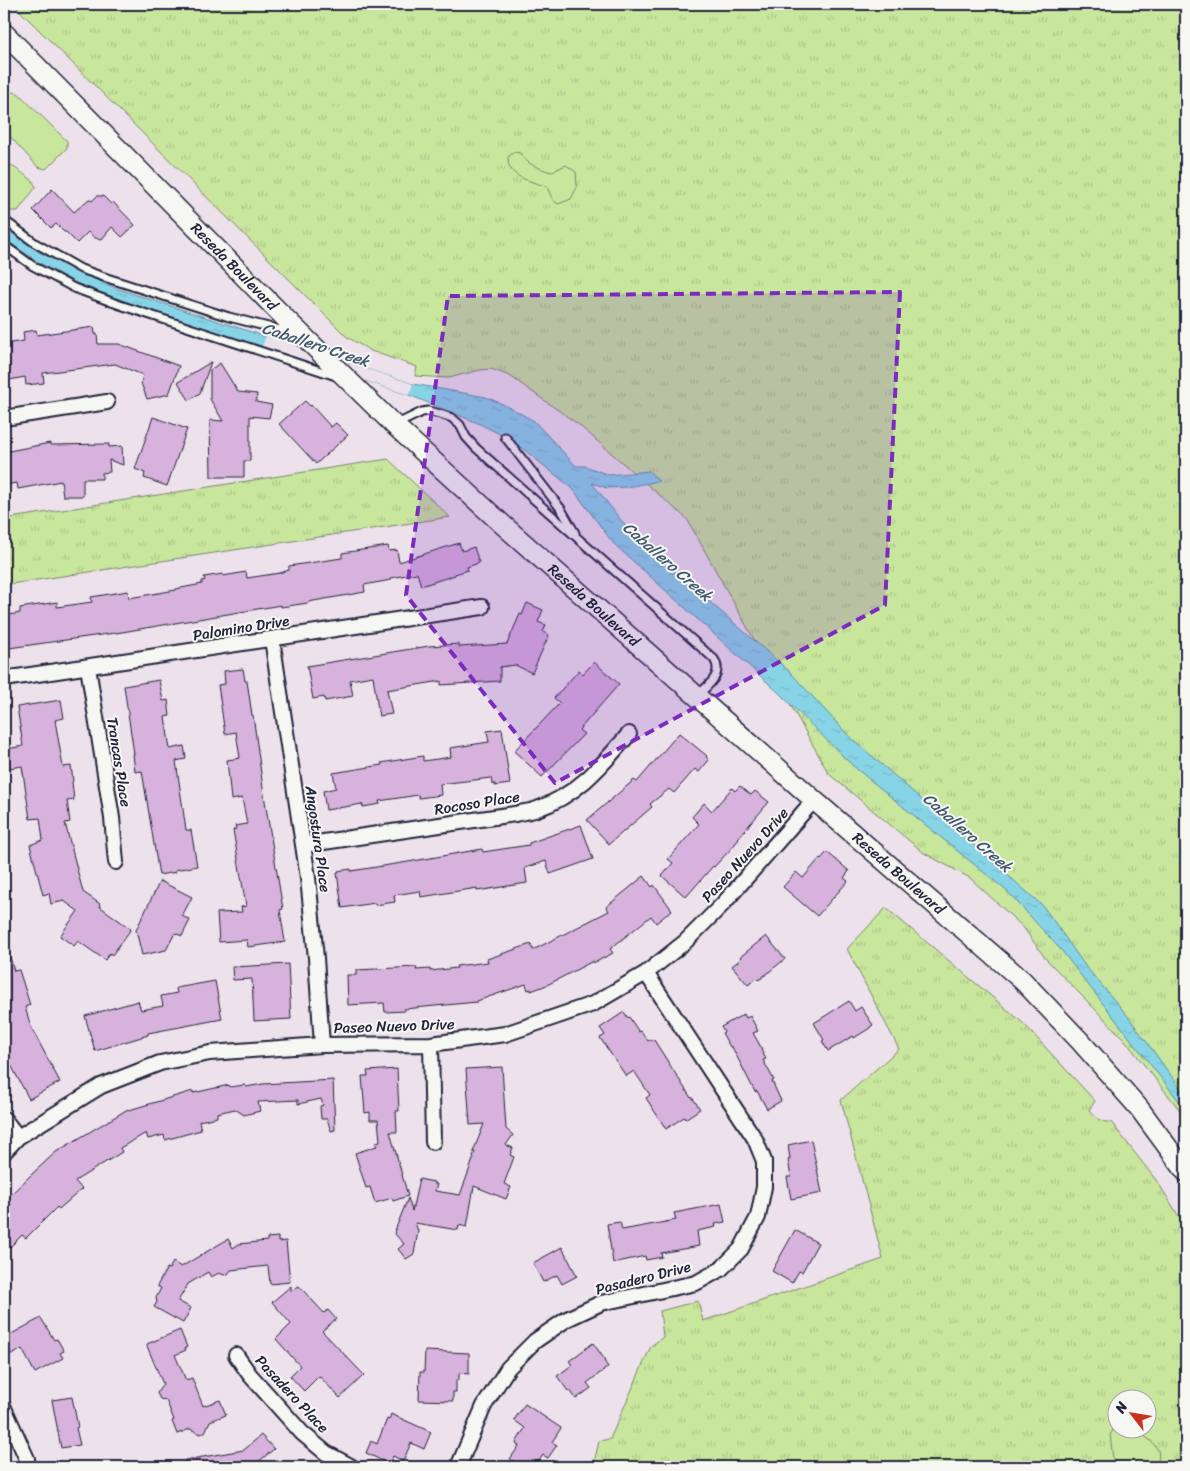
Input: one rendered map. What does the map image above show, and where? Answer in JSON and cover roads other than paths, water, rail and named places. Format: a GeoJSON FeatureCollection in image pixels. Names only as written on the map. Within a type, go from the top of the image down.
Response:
{"type":"FeatureCollection","features":[{"type":"Feature","properties":{"kind":"main road","name":"Reseda Boulevard"},"geometry":{"type":"LineString","coordinates":[[4,33],[394,425],[697,697],[1023,981],[1080,1041],[1139,1108],[1186,1172]]}},
{"type":"Feature","properties":{"kind":"street"},"geometry":{"type":"LineString","coordinates":[[4,418],[107,402]]}},
{"type":"Feature","properties":{"kind":"street","name":"Palomino Drive"},"geometry":{"type":"LineString","coordinates":[[4,679],[482,607]]}},
{"type":"Feature","properties":{"kind":"street","name":"Angostura Place"},"geometry":{"type":"LineString","coordinates":[[272,640],[303,845],[316,958],[322,1045]]}},
{"type":"Feature","properties":{"kind":"street","name":"Trancas Place"},"geometry":{"type":"LineString","coordinates":[[88,667],[112,818],[116,862]]}},
{"type":"Feature","properties":{"kind":"street","name":"Rocoso Place"},"geometry":{"type":"LineString","coordinates":[[303,845],[515,814],[537,809],[578,788],[595,773],[629,734]]}},
{"type":"Feature","properties":{"kind":"street","name":"Paseo Nuevo Drive"},"geometry":{"type":"LineString","coordinates":[[4,1152],[18,1137],[101,1086],[160,1063],[210,1053],[322,1045],[430,1044],[505,1034],[593,1004],[646,973],[685,942],[723,904],[814,800]]}},
{"type":"Feature","properties":{"kind":"street","name":"Pasadero Drive"},"geometry":{"type":"LineString","coordinates":[[458,1467],[484,1406],[508,1368],[536,1341],[567,1319],[601,1303],[696,1283],[721,1269],[741,1249],[758,1217],[764,1188],[764,1161],[755,1139],[646,973]]}},
{"type":"Feature","properties":{"kind":"street"},"geometry":{"type":"LineString","coordinates":[[430,1044],[433,1142]]}},
{"type":"Feature","properties":{"kind":"street"},"geometry":{"type":"LineString","coordinates":[[4,1119],[18,1137]]}},
{"type":"Feature","properties":{"kind":"street","name":"Pasadero Place"},"geometry":{"type":"LineString","coordinates":[[236,1355],[250,1375],[302,1433],[326,1453],[352,1467]]}},
{"type":"Feature","properties":{"kind":"street"},"geometry":{"type":"LineString","coordinates":[[4,1408],[27,1460],[28,1467]]}},
{"type":"Feature","properties":{"kind":"lane"},"geometry":{"type":"LineString","coordinates":[[4,220],[35,243],[90,272],[228,317],[303,335]]}},
{"type":"Feature","properties":{"kind":"lane"},"geometry":{"type":"LineString","coordinates":[[4,245],[33,266],[74,288],[120,305],[345,377]]}},
{"type":"Feature","properties":{"kind":"lane"},"geometry":{"type":"LineString","coordinates":[[394,425],[428,411],[452,418],[476,448],[714,658],[717,664],[717,675],[697,697]]}},
{"type":"Feature","properties":{"kind":"lane"},"geometry":{"type":"LineString","coordinates":[[506,437],[561,509],[578,538]]}},
{"type":"Feature","properties":{"kind":"water"},"geometry":{"type":"Polygon","coordinates":[[[4,227],[39,252],[78,272],[118,289],[413,384],[486,397],[534,421],[576,466],[585,466],[609,475],[649,471],[659,481],[627,487],[607,488],[592,483],[631,533],[789,671],[847,734],[1043,906],[1086,967],[1127,1015],[1186,1096],[1186,1110],[1061,950],[1008,892],[853,766],[778,692],[613,543],[572,488],[513,441],[480,424],[409,395],[113,298],[76,283],[40,263],[4,239],[4,227]]]}},
{"type":"Feature","properties":{"kind":"water label","name":"Caballero Creek"},"geometry":{"type":"Point","coordinates":[316,344]}},
{"type":"Feature","properties":{"kind":"water label","name":"Caballero Creek"},"geometry":{"type":"Point","coordinates":[668,561]}},
{"type":"Feature","properties":{"kind":"water label","name":"Caballero Creek"},"geometry":{"type":"Point","coordinates":[968,832]}}]}
